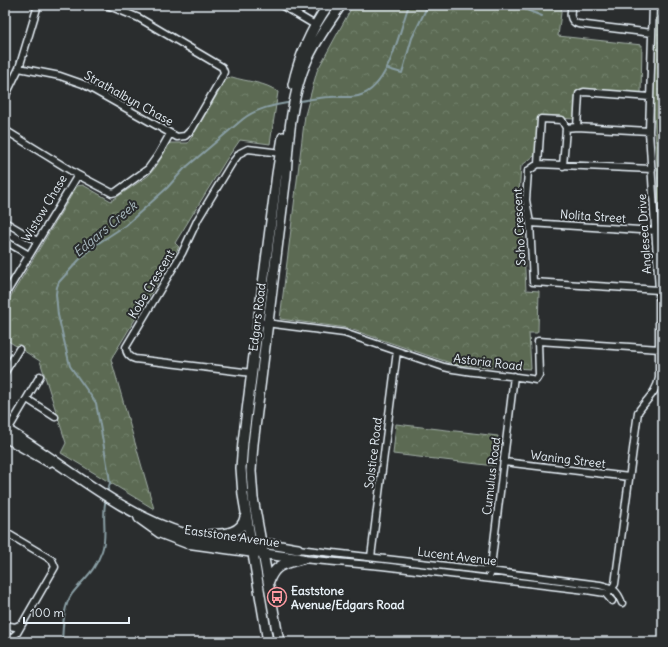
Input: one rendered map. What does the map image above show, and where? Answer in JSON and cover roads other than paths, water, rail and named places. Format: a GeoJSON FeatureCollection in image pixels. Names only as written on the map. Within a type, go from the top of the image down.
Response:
{"type":"FeatureCollection","features":[{"type":"Feature","properties":{"kind":"main road","name":"Edgars Road"},"geometry":{"type":"LineString","coordinates":[[268,642],[245,512],[242,481],[242,458],[277,174],[289,121],[296,82],[297,66],[315,25],[328,5]]}},
{"type":"Feature","properties":{"kind":"main road","name":"Edgars Road"},"geometry":{"type":"LineString","coordinates":[[296,82],[324,30],[341,5]]}},
{"type":"Feature","properties":{"kind":"main road"},"geometry":{"type":"LineString","coordinates":[[315,25],[324,30]]}},
{"type":"Feature","properties":{"kind":"main road","name":"Edgars Road"},"geometry":{"type":"LineString","coordinates":[[279,642],[253,498],[252,465],[289,121]]}},
{"type":"Feature","properties":{"kind":"main road","name":"Eaststone Avenue"},"geometry":{"type":"LineString","coordinates":[[6,432],[46,454],[63,468],[121,504],[165,526],[187,534],[251,549]]}},
{"type":"Feature","properties":{"kind":"main road","name":"Eaststone Avenue"},"geometry":{"type":"LineString","coordinates":[[121,504],[154,529],[174,539],[198,545],[251,549],[298,549]]}},
{"type":"Feature","properties":{"kind":"main road"},"geometry":{"type":"LineString","coordinates":[[187,534],[223,534],[237,530],[243,524],[245,512]]}},
{"type":"Feature","properties":{"kind":"main road","name":"Eaststone Avenue"},"geometry":{"type":"LineString","coordinates":[[262,549],[302,559]]}},
{"type":"Feature","properties":{"kind":"main road"},"geometry":{"type":"LineString","coordinates":[[269,582],[271,574],[277,567],[302,559]]}},
{"type":"Feature","properties":{"kind":"street"},"geometry":{"type":"LineString","coordinates":[[5,96],[19,68],[38,5]]}},
{"type":"Feature","properties":{"kind":"street","name":"Strathalbyn Chase"},"geometry":{"type":"LineString","coordinates":[[19,68],[60,76],[84,84],[170,134],[183,138],[188,134],[222,77],[223,70],[220,66],[144,21],[126,12],[106,5]]}},
{"type":"Feature","properties":{"kind":"street"},"geometry":{"type":"LineString","coordinates":[[281,5],[315,25]]}},
{"type":"Feature","properties":{"kind":"street"},"geometry":{"type":"LineString","coordinates":[[572,5],[571,19],[574,23],[652,33]]}},
{"type":"Feature","properties":{"kind":"street","name":"Anglesea Drive"},"geometry":{"type":"LineString","coordinates":[[608,595],[615,584],[638,412],[645,401],[654,393],[658,384],[660,349],[659,290],[649,131],[653,5]]}},
{"type":"Feature","properties":{"kind":"street"},"geometry":{"type":"LineString","coordinates":[[577,127],[579,94],[584,92],[650,97]]}},
{"type":"Feature","properties":{"kind":"street"},"geometry":{"type":"LineString","coordinates":[[563,166],[566,128],[562,120],[541,119],[538,164],[563,166],[652,169]]}},
{"type":"Feature","properties":{"kind":"street"},"geometry":{"type":"LineString","coordinates":[[566,128],[577,127],[649,131]]}},
{"type":"Feature","properties":{"kind":"street"},"geometry":{"type":"LineString","coordinates":[[5,130],[109,192],[114,193],[148,169],[170,134]]}},
{"type":"Feature","properties":{"kind":"street","name":"Kobe Crescent"},"geometry":{"type":"LineString","coordinates":[[252,373],[135,359],[129,356],[126,346],[182,253],[198,219],[232,163],[240,153],[248,149],[281,153]]}},
{"type":"Feature","properties":{"kind":"street","name":"Soho Crescent"},"geometry":{"type":"LineString","coordinates":[[538,164],[528,171],[526,200],[530,224],[533,282],[659,290]]}},
{"type":"Feature","properties":{"kind":"street","name":"Wistow Chase"},"geometry":{"type":"LineString","coordinates":[[5,295],[78,174]]}},
{"type":"Feature","properties":{"kind":"street"},"geometry":{"type":"LineString","coordinates":[[5,222],[37,241]]}},
{"type":"Feature","properties":{"kind":"street","name":"Nolita Street"},"geometry":{"type":"LineString","coordinates":[[530,224],[655,231]]}},
{"type":"Feature","properties":{"kind":"street"},"geometry":{"type":"LineString","coordinates":[[5,241],[29,255]]}},
{"type":"Feature","properties":{"kind":"street","name":"Astoria Road"},"geometry":{"type":"LineString","coordinates":[[258,322],[344,333],[444,367],[536,380],[540,375],[538,341],[660,349]]}},
{"type":"Feature","properties":{"kind":"street"},"geometry":{"type":"LineString","coordinates":[[5,372],[19,349]]}},
{"type":"Feature","properties":{"kind":"street","name":"Solstice Road"},"geometry":{"type":"LineString","coordinates":[[371,557],[397,351]]}},
{"type":"Feature","properties":{"kind":"street"},"geometry":{"type":"LineString","coordinates":[[6,432],[40,376]]}},
{"type":"Feature","properties":{"kind":"street","name":"Cumulus Road"},"geometry":{"type":"LineString","coordinates":[[489,578],[514,376]]}},
{"type":"Feature","properties":{"kind":"street"},"geometry":{"type":"LineString","coordinates":[[27,399],[55,417]]}},
{"type":"Feature","properties":{"kind":"street","name":"Waning Street"},"geometry":{"type":"LineString","coordinates":[[504,462],[629,477]]}},
{"type":"Feature","properties":{"kind":"street"},"geometry":{"type":"LineString","coordinates":[[5,532],[50,559],[55,564],[54,570],[14,637],[5,641]]}},
{"type":"Feature","properties":{"kind":"street","name":"Lucent Avenue"},"geometry":{"type":"LineString","coordinates":[[298,549],[490,571],[600,585],[612,588]]}},
{"type":"Feature","properties":{"kind":"street","name":"Lucent Avenue"},"geometry":{"type":"LineString","coordinates":[[302,559],[489,578],[586,590],[605,593],[608,595]]}},
{"type":"Feature","properties":{"kind":"street"},"geometry":{"type":"LineString","coordinates":[[612,588],[619,596],[622,603]]}},
{"type":"Feature","properties":{"kind":"street"},"geometry":{"type":"LineString","coordinates":[[608,595],[612,601]]}},
{"type":"Feature","properties":{"kind":"street"},"geometry":{"type":"LineString","coordinates":[[5,625],[8,627],[16,627],[22,624]]}},
{"type":"Feature","properties":{"kind":"waterway","name":"Edgars Creek"},"geometry":{"type":"LineString","coordinates":[[296,102],[322,98],[353,97],[361,95],[371,89],[379,80],[392,56],[409,5]]}},
{"type":"Feature","properties":{"kind":"waterway"},"geometry":{"type":"LineString","coordinates":[[388,69],[402,73],[412,38],[428,5]]}},
{"type":"Feature","properties":{"kind":"waterway"},"geometry":{"type":"LineString","coordinates":[[514,5],[542,16]]}},
{"type":"Feature","properties":{"kind":"waterway","name":"Edgars Creek"},"geometry":{"type":"LineString","coordinates":[[107,493],[110,483],[96,403],[70,366],[58,315],[56,294],[59,282],[94,246],[126,225],[167,188],[184,169],[248,115],[273,106],[292,102]]}},
{"type":"Feature","properties":{"kind":"waterway","name":"Edgars Creek"},"geometry":{"type":"LineString","coordinates":[[62,642],[64,617],[69,599],[96,565],[104,545],[104,512],[106,499]]}},
{"type":"Feature","properties":{"kind":"place","name":"Eaststone Avenue/Edgars Road"},"geometry":{"type":"Point","coordinates":[277,597]}}]}
